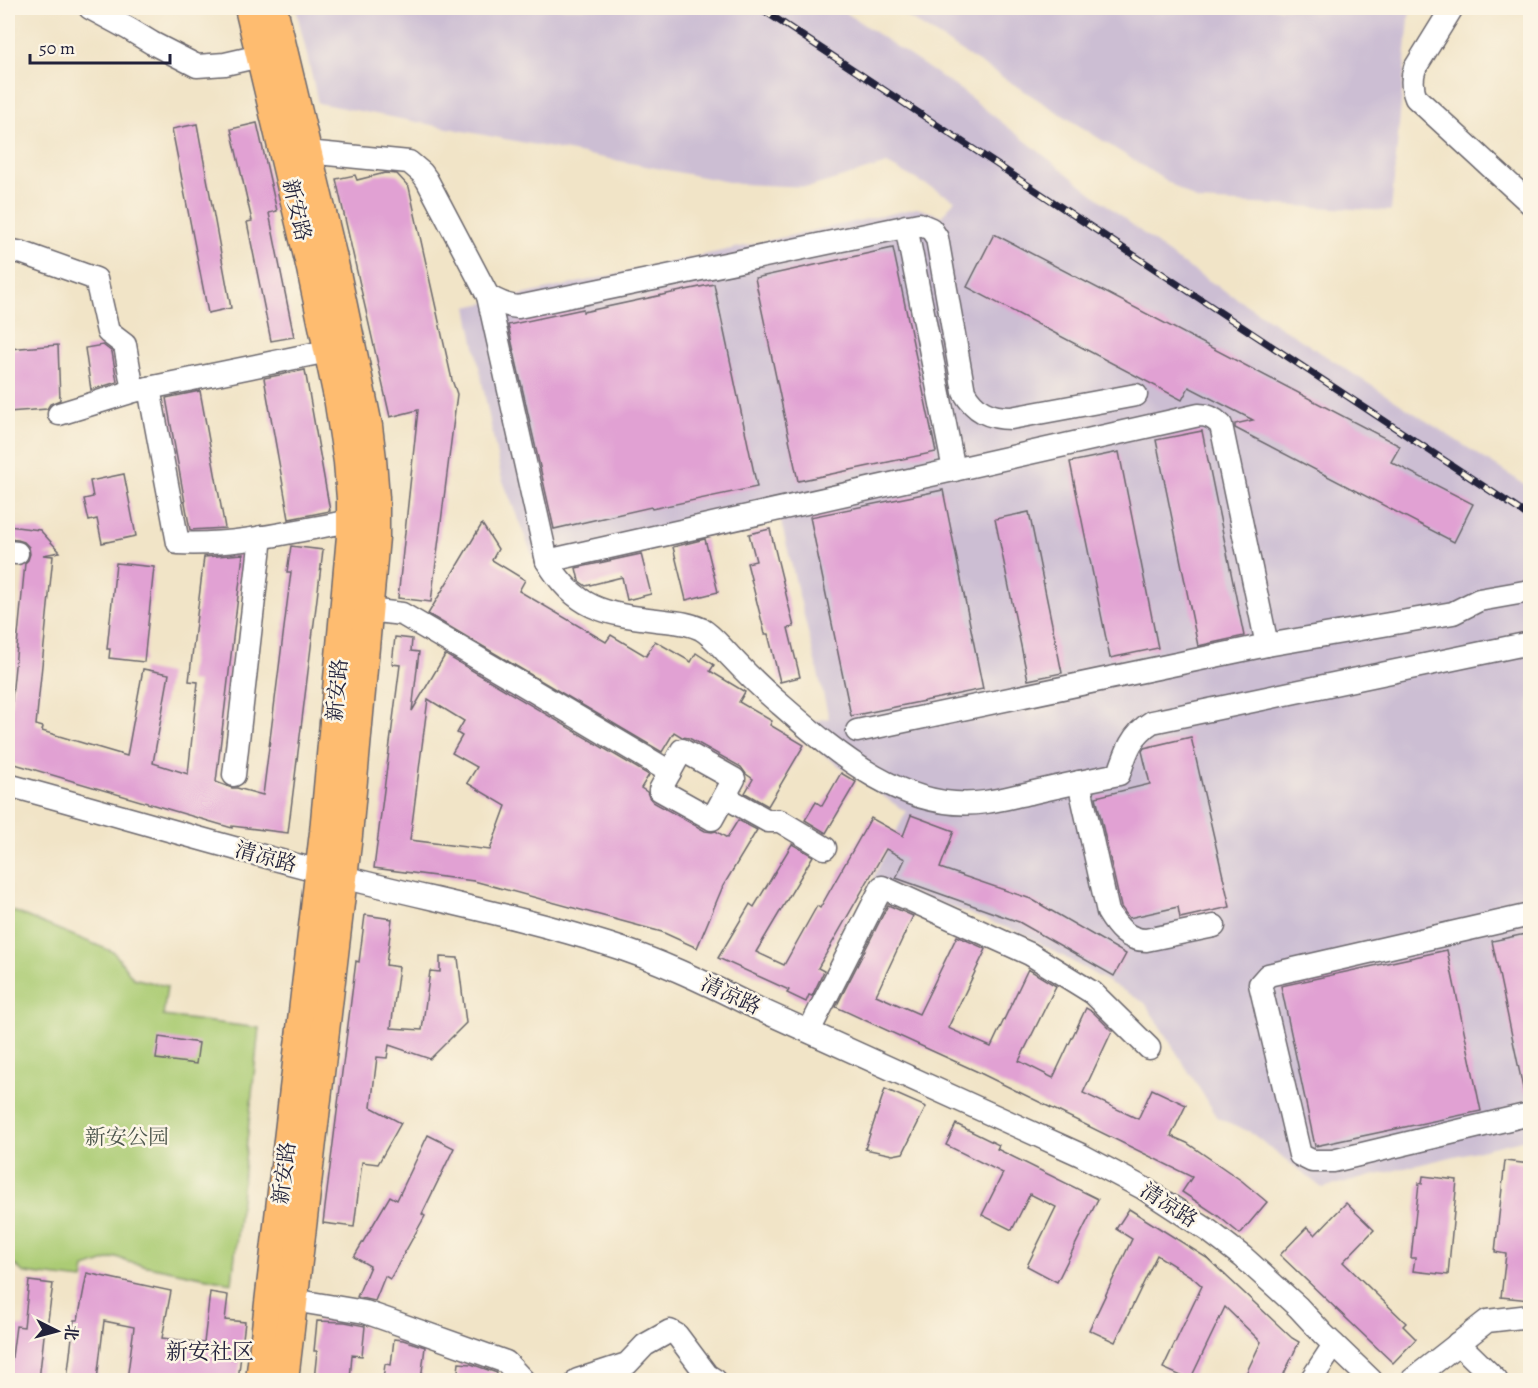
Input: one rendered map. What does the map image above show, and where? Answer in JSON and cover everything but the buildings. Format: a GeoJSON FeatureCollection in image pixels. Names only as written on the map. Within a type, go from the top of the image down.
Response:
{"type":"FeatureCollection","features":[{"type":"Feature","properties":{"kind":"main road","name":"新安路"},"geometry":{"type":"LineString","coordinates":[[249,8],[311,268],[344,429],[351,521],[331,874],[284,1380]]}},
{"type":"Feature","properties":{"kind":"main road","name":"新安路"},"geometry":{"type":"LineString","coordinates":[[260,1380],[368,610],[375,537],[375,498],[369,437],[361,392],[334,263],[273,8]]}},
{"type":"Feature","properties":{"kind":"street"},"geometry":{"type":"LineString","coordinates":[[90,8],[197,66],[225,64],[260,56]]}},
{"type":"Feature","properties":{"kind":"street"},"geometry":{"type":"LineString","coordinates":[[1452,8],[1415,68],[1412,78],[1413,92],[1416,98],[1530,202]]}},
{"type":"Feature","properties":{"kind":"street"},"geometry":{"type":"LineString","coordinates":[[307,152],[409,162],[427,180],[488,296],[547,561],[554,573],[574,595],[598,609],[624,616],[692,625],[709,634],[746,672],[808,728],[883,782],[898,789],[930,799],[976,803],[1119,774],[1132,740],[1138,732],[1152,722],[1530,643]]}},
{"type":"Feature","properties":{"kind":"street"},"geometry":{"type":"LineString","coordinates":[[488,296],[501,304],[518,307],[919,224],[931,229],[937,238],[964,392],[974,407],[991,416],[1011,418],[1136,395]]}},
{"type":"Feature","properties":{"kind":"street"},"geometry":{"type":"LineString","coordinates":[[906,226],[954,470]]}},
{"type":"Feature","properties":{"kind":"street"},"geometry":{"type":"LineString","coordinates":[[8,250],[23,253],[96,279],[108,332],[125,345],[141,389],[178,543],[204,544],[261,537],[351,521]]}},
{"type":"Feature","properties":{"kind":"street"},"geometry":{"type":"LineString","coordinates":[[59,414],[141,389],[328,351]]}},
{"type":"Feature","properties":{"kind":"street"},"geometry":{"type":"LineString","coordinates":[[547,561],[1205,415],[1212,417],[1221,425],[1268,645]]}},
{"type":"Feature","properties":{"kind":"street"},"geometry":{"type":"LineString","coordinates":[[234,775],[261,537]]}},
{"type":"Feature","properties":{"kind":"street"},"geometry":{"type":"LineString","coordinates":[[857,731],[1268,645],[1453,613],[1479,600],[1530,591]]}},
{"type":"Feature","properties":{"kind":"street"},"geometry":{"type":"LineString","coordinates":[[368,610],[402,614],[670,772]]}},
{"type":"Feature","properties":{"kind":"street"},"geometry":{"type":"LineString","coordinates":[[682,750],[734,779],[725,797],[712,819],[660,790],[682,750]]}},
{"type":"Feature","properties":{"kind":"street"},"geometry":{"type":"LineString","coordinates":[[1079,782],[1108,912],[1125,934],[1137,940],[1146,940],[1214,926]]}},
{"type":"Feature","properties":{"kind":"street","name":"清凉路"},"geometry":{"type":"LineString","coordinates":[[8,785],[234,849],[507,915],[609,944],[703,982],[1081,1155],[1143,1188],[1209,1231],[1243,1257],[1291,1300],[1371,1380]]}},
{"type":"Feature","properties":{"kind":"street"},"geometry":{"type":"LineString","coordinates":[[725,797],[768,821],[780,821],[825,848]]}},
{"type":"Feature","properties":{"kind":"street"},"geometry":{"type":"LineString","coordinates":[[809,1031],[882,886],[1030,954],[1093,993],[1149,1047]]}},
{"type":"Feature","properties":{"kind":"street"},"geometry":{"type":"LineString","coordinates":[[1530,915],[1268,975],[1260,984],[1300,1155],[1312,1161],[1333,1161],[1530,1114]]}},
{"type":"Feature","properties":{"kind":"street"},"geometry":{"type":"LineString","coordinates":[[293,1300],[365,1312],[506,1362],[523,1380]]}},
{"type":"Feature","properties":{"kind":"street"},"geometry":{"type":"LineString","coordinates":[[1412,1380],[1487,1320],[1530,1316]]}},
{"type":"Feature","properties":{"kind":"street"},"geometry":{"type":"LineString","coordinates":[[578,1380],[627,1364],[645,1346],[670,1331],[677,1335],[708,1375],[715,1380]]}},
{"type":"Feature","properties":{"kind":"street"},"geometry":{"type":"LineString","coordinates":[[1458,1343],[1496,1380]]}},
{"type":"Feature","properties":{"kind":"street"},"geometry":{"type":"LineString","coordinates":[[1311,1380],[1334,1345]]}},
{"type":"Feature","properties":{"kind":"shaded area"},"geometry":{"type":"Polygon","coordinates":[[[296,8],[839,8],[962,91],[1177,260],[1530,488],[1530,1138],[1322,1188],[1250,1132],[1218,1118],[1145,1003],[1024,934],[873,878],[906,812],[822,754],[802,735],[814,721],[829,718],[780,518],[566,568],[537,567],[501,476],[467,307],[917,208],[942,216],[955,200],[887,164],[810,187],[739,184],[318,103],[296,8]]]}},
{"type":"Feature","properties":{"kind":"shaded area"},"geometry":{"type":"Polygon","coordinates":[[[893,8],[1410,8],[1391,211],[1198,201],[893,8]]]}},
{"type":"Feature","properties":{"kind":"green space","name":"新安公园"},"geometry":{"type":"Polygon","coordinates":[[[8,909],[114,952],[133,978],[167,986],[163,1016],[259,1028],[232,1283],[128,1262],[117,1257],[85,1268],[83,1280],[24,1273],[8,1259],[8,909]]]}},
{"type":"Feature","properties":{"kind":"railway"},"geometry":{"type":"LineString","coordinates":[[760,8],[1530,517]]}},
{"type":"Feature","properties":{"kind":"district","name":"新安社区"},"geometry":{"type":"Point","coordinates":[210,1351]}}]}
